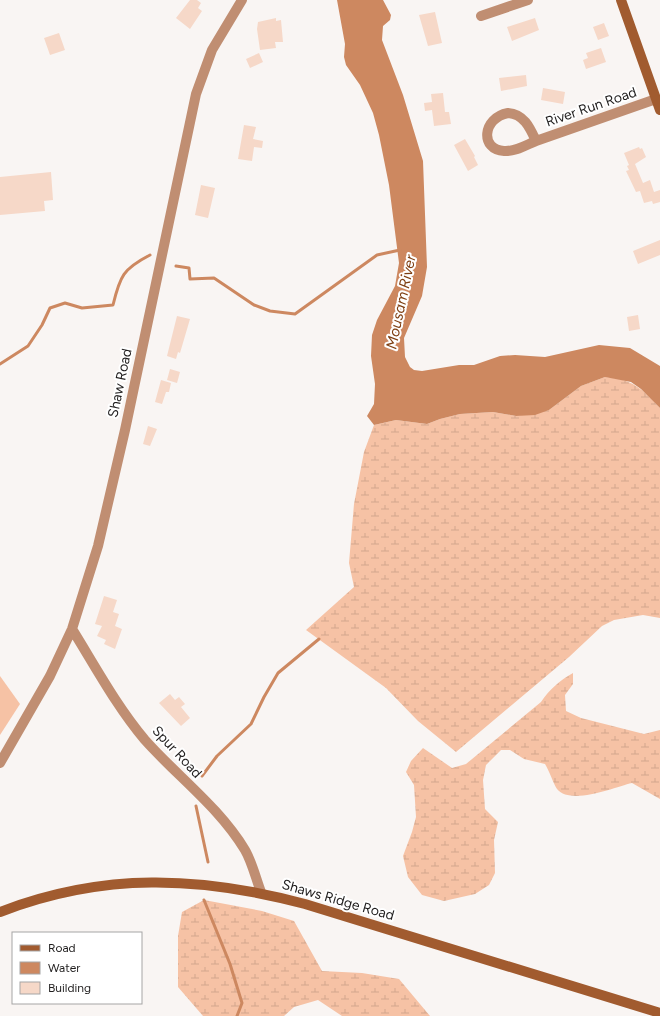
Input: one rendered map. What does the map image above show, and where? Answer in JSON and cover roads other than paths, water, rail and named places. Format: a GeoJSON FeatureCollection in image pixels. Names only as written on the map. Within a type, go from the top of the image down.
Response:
{"type":"FeatureCollection","features":[{"type":"Feature","properties":{"kind":"main road"},"geometry":{"type":"LineString","coordinates":[[622,0],[660,110]]}},
{"type":"Feature","properties":{"kind":"main road","name":"Shaws Ridge Road"},"geometry":{"type":"LineString","coordinates":[[0,912],[21,904],[74,890],[127,883],[162,882],[216,885],[261,892],[305,904],[660,1013]]}},
{"type":"Feature","properties":{"kind":"street","name":"Shaw Road"},"geometry":{"type":"LineString","coordinates":[[0,763],[50,676],[72,629],[98,546],[108,506],[196,94],[212,50],[242,0]]}},
{"type":"Feature","properties":{"kind":"street"},"geometry":{"type":"LineString","coordinates":[[481,16],[528,0]]}},
{"type":"Feature","properties":{"kind":"street","name":"River Run Road"},"geometry":{"type":"LineString","coordinates":[[536,141],[530,127],[521,118],[513,113],[497,116],[490,123],[487,132],[491,144],[502,151],[515,149],[656,99]]}},
{"type":"Feature","properties":{"kind":"street","name":"Spur Road"},"geometry":{"type":"LineString","coordinates":[[72,629],[98,672],[144,738],[167,765],[226,822],[246,852],[261,892]]}},
{"type":"Feature","properties":{"kind":"water","name":"Mousam River"},"geometry":{"type":"Polygon","coordinates":[[[337,0],[383,0],[391,15],[390,20],[383,26],[382,40],[403,95],[423,161],[427,267],[422,296],[404,338],[405,357],[410,367],[414,370],[422,371],[459,365],[474,365],[500,356],[515,355],[545,357],[599,345],[630,348],[660,366],[660,408],[641,389],[631,382],[605,377],[581,386],[549,410],[535,415],[516,416],[493,412],[460,414],[427,424],[396,420],[374,425],[367,416],[374,404],[375,384],[371,356],[372,335],[377,320],[395,286],[399,263],[389,185],[379,135],[373,113],[360,85],[346,65],[344,57],[345,44],[337,0]]]}},
{"type":"Feature","properties":{"kind":"waterway","name":"Mousam River"},"geometry":{"type":"LineString","coordinates":[[176,266],[189,268],[190,279],[214,278],[254,305],[270,311],[295,314],[377,255],[400,250]]}},
{"type":"Feature","properties":{"kind":"waterway"},"geometry":{"type":"LineString","coordinates":[[0,364],[28,346],[42,325],[50,308],[65,303],[82,308],[113,305],[118,287],[124,274],[128,269],[150,255]]}},
{"type":"Feature","properties":{"kind":"waterway"},"geometry":{"type":"LineString","coordinates":[[202,776],[217,756],[251,724],[278,673],[319,639]]}},
{"type":"Feature","properties":{"kind":"waterway"},"geometry":{"type":"LineString","coordinates":[[196,806],[208,862]]}},
{"type":"Feature","properties":{"kind":"waterway"},"geometry":{"type":"LineString","coordinates":[[204,900],[230,964],[242,1003],[237,1016]]}}]}
